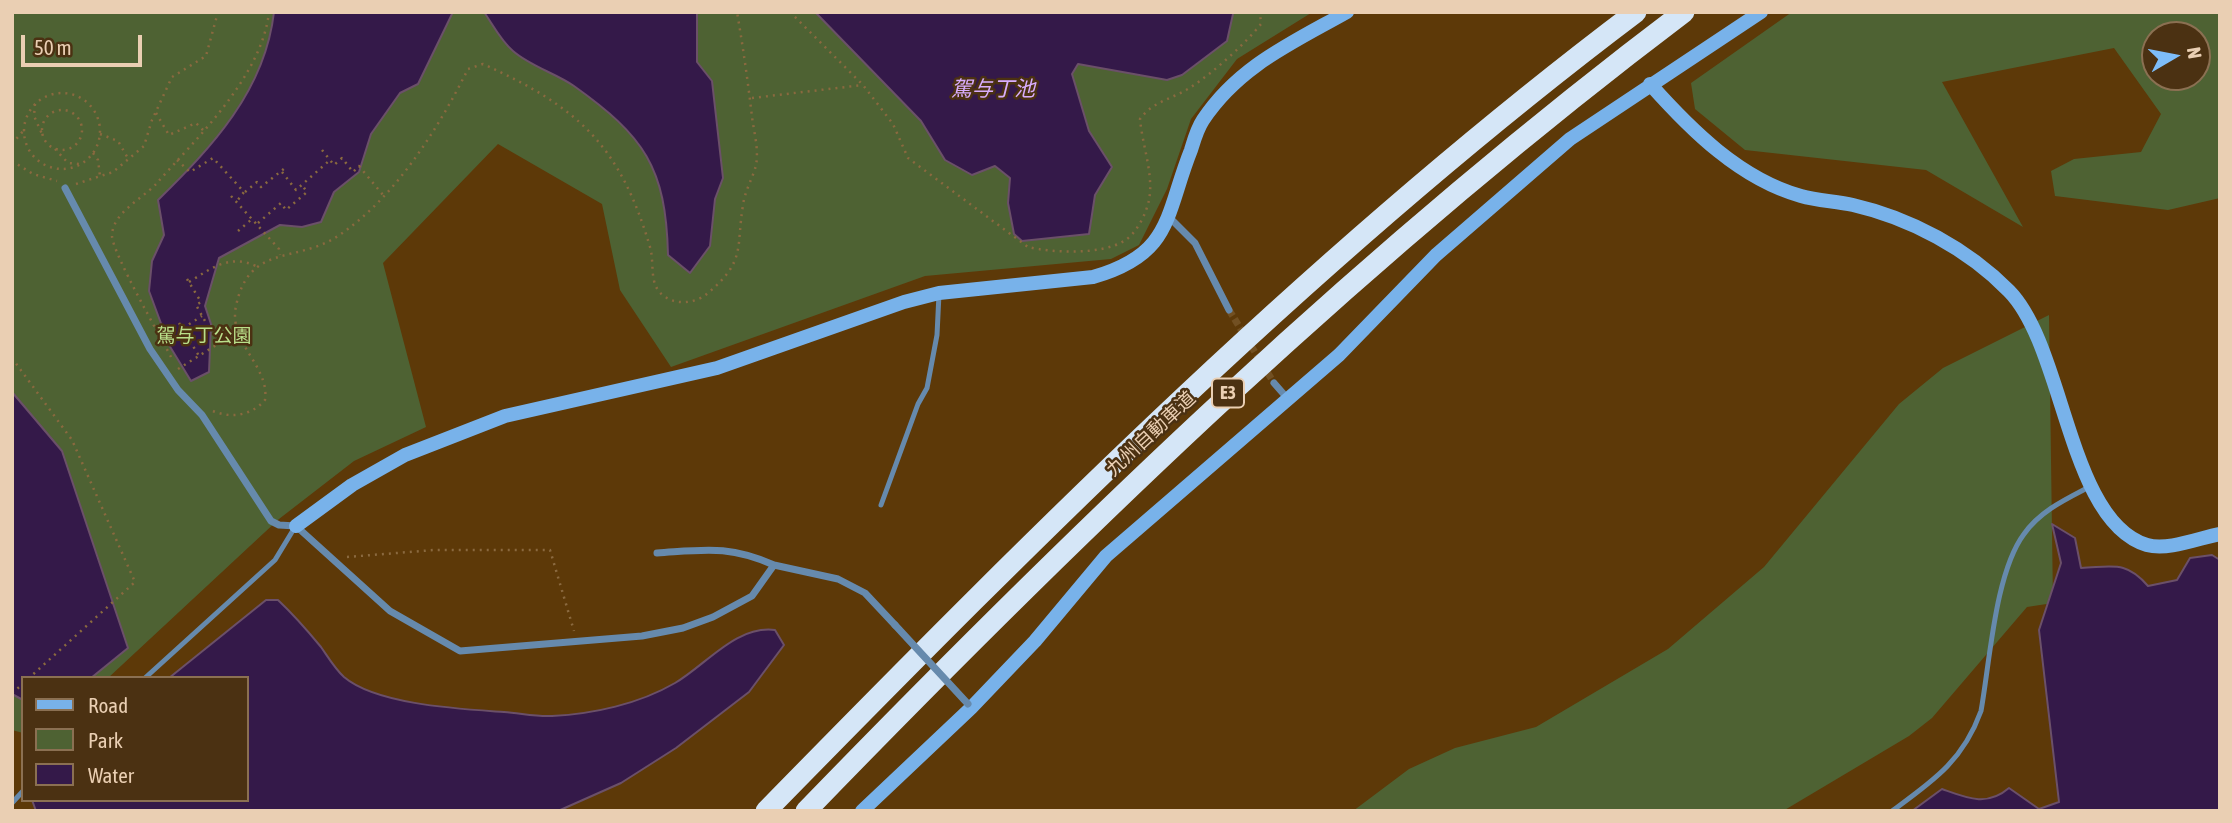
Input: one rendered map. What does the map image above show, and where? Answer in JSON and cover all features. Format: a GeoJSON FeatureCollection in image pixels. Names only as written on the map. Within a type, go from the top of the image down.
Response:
{"type":"FeatureCollection","features":[{"type":"Feature","properties":{"kind":"highway","name":"九州自動車道"},"geometry":{"type":"LineString","coordinates":[[766,811],[1058,515],[1233,349],[1409,194],[1559,70],[1636,12]]}},
{"type":"Feature","properties":{"kind":"highway","name":"九州自動車道"},"geometry":{"type":"LineString","coordinates":[[806,811],[964,648],[1250,372],[1415,226],[1576,93],[1684,12]]}},
{"type":"Feature","properties":{"kind":"street"},"geometry":{"type":"LineString","coordinates":[[62,184],[150,349],[178,390],[202,415],[271,521],[279,525],[296,526],[352,485],[405,455],[452,434],[567,400],[672,380],[718,368],[904,302],[939,293],[1093,277],[1117,270],[1153,244],[1170,218],[1202,122],[1228,88],[1250,67],[1347,12]]}},
{"type":"Feature","properties":{"kind":"street"},"geometry":{"type":"LineString","coordinates":[[862,811],[1035,641],[1106,556],[1339,355],[1436,255],[1570,139],[1760,12]]}},
{"type":"Feature","properties":{"kind":"street"},"geometry":{"type":"LineString","coordinates":[[1650,84],[1689,127],[1759,179],[1801,196],[1853,205],[1895,217],[1960,251],[2011,292],[2033,329],[2075,438],[2089,487],[2120,530],[2150,546],[2220,534]]}},
{"type":"Feature","properties":{"kind":"street"},"geometry":{"type":"LineString","coordinates":[[1170,218],[1195,243],[1229,310]]}},
{"type":"Feature","properties":{"kind":"street"},"geometry":{"type":"LineString","coordinates":[[1274,383],[1288,399]]}},
{"type":"Feature","properties":{"kind":"street"},"geometry":{"type":"LineString","coordinates":[[296,526],[390,611],[460,651],[642,636],[683,628],[713,617],[752,596],[774,565]]}},
{"type":"Feature","properties":{"kind":"street"},"geometry":{"type":"LineString","coordinates":[[657,553],[723,549],[746,553],[774,565],[838,579],[865,593],[970,706]]}},
{"type":"Feature","properties":{"kind":"lane"},"geometry":{"type":"LineString","coordinates":[[881,505],[918,404],[928,388],[937,335],[939,293]]}},
{"type":"Feature","properties":{"kind":"lane"},"geometry":{"type":"LineString","coordinates":[[1892,811],[1955,762],[1976,726],[1984,699],[2004,578],[2024,533],[2057,504],[2089,487]]}},
{"type":"Feature","properties":{"kind":"lane"},"geometry":{"type":"LineString","coordinates":[[147,676],[275,560],[296,526]]}},
{"type":"Feature","properties":{"kind":"path"},"geometry":{"type":"LineString","coordinates":[[74,184],[100,176],[129,160],[144,146],[172,77],[206,56],[218,12]]}},
{"type":"Feature","properties":{"kind":"path"},"geometry":{"type":"LineString","coordinates":[[183,378],[118,255],[112,236],[124,212],[177,160],[225,103],[260,51],[269,12]]}},
{"type":"Feature","properties":{"kind":"path"},"geometry":{"type":"LineString","coordinates":[[208,407],[230,416],[252,412],[265,400],[263,380],[247,355],[237,332],[236,307],[245,281],[257,266],[273,256],[313,250],[366,215],[431,136],[468,69],[483,64],[533,87],[587,127],[619,168],[651,250],[654,283],[663,296],[675,301],[702,299],[728,274],[740,246],[743,200],[756,165],[750,98],[737,12]]}},
{"type":"Feature","properties":{"kind":"path"},"geometry":{"type":"LineString","coordinates":[[790,12],[863,85],[893,124],[908,158],[1028,247],[1043,250],[1099,249],[1123,242],[1132,234],[1149,199],[1140,118],[1149,107],[1189,88],[1251,37],[1261,24],[1260,12]]}},
{"type":"Feature","properties":{"kind":"path"},"geometry":{"type":"LineString","coordinates":[[750,98],[863,85]]}},
{"type":"Feature","properties":{"kind":"path"},"geometry":{"type":"LineString","coordinates":[[12,144],[24,130],[29,111],[49,95],[74,95],[94,110],[100,134],[93,153],[81,165],[64,169],[46,166],[28,149],[24,130]]}},
{"type":"Feature","properties":{"kind":"path"},"geometry":{"type":"LineString","coordinates":[[35,104],[34,116],[43,134],[68,163],[81,165]]}},
{"type":"Feature","properties":{"kind":"path"},"geometry":{"type":"LineString","coordinates":[[43,134],[44,121],[54,111],[68,111],[79,119],[82,131],[78,143],[67,149],[55,149]]}},
{"type":"Feature","properties":{"kind":"path"},"geometry":{"type":"LineString","coordinates":[[156,113],[169,135],[195,123],[203,130]]}},
{"type":"Feature","properties":{"kind":"path"},"geometry":{"type":"LineString","coordinates":[[100,134],[118,141],[129,160]]}},
{"type":"Feature","properties":{"kind":"path"},"geometry":{"type":"LineString","coordinates":[[322,150],[334,165],[342,158],[353,172],[359,166],[383,195]]}},
{"type":"Feature","properties":{"kind":"path"},"geometry":{"type":"LineString","coordinates":[[93,153],[98,160],[100,176]]}},
{"type":"Feature","properties":{"kind":"path"},"geometry":{"type":"LineString","coordinates":[[177,160],[190,172],[213,158],[244,192]]}},
{"type":"Feature","properties":{"kind":"path"},"geometry":{"type":"LineString","coordinates":[[282,172],[296,190],[330,160]]}},
{"type":"Feature","properties":{"kind":"path"},"geometry":{"type":"LineString","coordinates":[[12,161],[33,174],[62,184]]}},
{"type":"Feature","properties":{"kind":"path"},"geometry":{"type":"LineString","coordinates":[[237,201],[257,182],[261,187],[285,168]]}},
{"type":"Feature","properties":{"kind":"path"},"geometry":{"type":"LineString","coordinates":[[258,223],[281,204],[286,210],[307,192],[302,185]]}},
{"type":"Feature","properties":{"kind":"path"},"geometry":{"type":"LineString","coordinates":[[231,196],[279,249],[280,256]]}},
{"type":"Feature","properties":{"kind":"path"},"geometry":{"type":"LineString","coordinates":[[237,231],[252,219]]}},
{"type":"Feature","properties":{"kind":"path"},"geometry":{"type":"LineString","coordinates":[[183,328],[204,318],[196,305],[201,302],[188,280],[222,262],[242,260],[257,266]]}},
{"type":"Feature","properties":{"kind":"path"},"geometry":{"type":"LineString","coordinates":[[179,323],[199,356]]}},
{"type":"Feature","properties":{"kind":"path"},"geometry":{"type":"LineString","coordinates":[[178,369],[237,332]]}},
{"type":"Feature","properties":{"kind":"path"},"geometry":{"type":"LineString","coordinates":[[12,358],[72,440],[135,582],[32,676]]}},
{"type":"Feature","properties":{"kind":"path"},"geometry":{"type":"LineString","coordinates":[[333,561],[434,550],[550,550],[577,641]]}},
{"type":"Feature","properties":{"kind":"green space","name":"駕与丁公園"},"geometry":{"type":"Polygon","coordinates":[[[12,12],[1311,13],[1237,59],[1191,119],[1167,189],[1139,245],[1111,259],[925,276],[671,367],[620,290],[602,204],[498,144],[383,263],[426,427],[354,461],[279,519],[110,676],[21,676],[21,732],[12,730],[12,12]]]}},
{"type":"Feature","properties":{"kind":"green space"},"geometry":{"type":"Polygon","coordinates":[[[1792,12],[2220,12],[2220,198],[2168,210],[2055,196],[2051,171],[2074,159],[2141,152],[2161,114],[2145,91],[2211,91],[2211,21],[2141,21],[2141,86],[2114,48],[1942,82],[2023,227],[1926,170],[1745,150],[1695,109],[1691,83],[1792,12]]]}},
{"type":"Feature","properties":{"kind":"green space"},"geometry":{"type":"Polygon","coordinates":[[[2049,315],[2053,603],[2027,607],[1932,718],[1909,736],[1783,811],[1353,811],[1409,769],[1455,748],[1536,727],[1668,649],[1764,567],[1899,404],[1943,368],[2049,315]]]}},
{"type":"Feature","properties":{"kind":"water"},"geometry":{"type":"Polygon","coordinates":[[[274,12],[453,12],[418,84],[400,93],[371,134],[359,172],[334,192],[321,222],[302,227],[280,225],[219,258],[205,306],[211,324],[209,372],[191,381],[169,345],[149,291],[152,261],[164,235],[158,200],[216,138],[248,92],[269,41],[274,12]]]}},
{"type":"Feature","properties":{"kind":"water"},"geometry":{"type":"Polygon","coordinates":[[[484,12],[697,12],[697,62],[712,81],[723,178],[715,199],[710,246],[690,273],[668,255],[662,198],[656,176],[634,138],[618,121],[574,86],[513,51],[484,12]]]}},
{"type":"Feature","properties":{"kind":"water","name":"駕与丁池"},"geometry":{"type":"Polygon","coordinates":[[[815,12],[1233,14],[1227,41],[1182,75],[1167,80],[1078,64],[1072,74],[1089,131],[1112,167],[1095,195],[1089,234],[1022,241],[1014,234],[1008,203],[1010,178],[995,166],[972,175],[945,160],[921,121],[815,12]]]}},
{"type":"Feature","properties":{"kind":"water"},"geometry":{"type":"Polygon","coordinates":[[[12,392],[62,451],[128,648],[93,676],[21,676],[21,699],[12,694],[12,392]]]}},
{"type":"Feature","properties":{"kind":"water"},"geometry":{"type":"Polygon","coordinates":[[[2052,524],[2075,538],[2081,568],[2118,567],[2133,572],[2148,586],[2177,580],[2190,558],[2212,555],[2220,560],[2220,811],[1912,811],[1942,789],[1968,798],[1985,799],[2001,794],[2009,788],[2039,809],[2059,802],[2039,630],[2061,563],[2052,524]]]}},
{"type":"Feature","properties":{"kind":"water"},"geometry":{"type":"Polygon","coordinates":[[[266,600],[278,600],[311,635],[344,677],[377,694],[421,704],[534,715],[583,713],[646,697],[675,683],[734,640],[761,630],[775,630],[784,645],[749,692],[676,748],[621,783],[558,811],[36,811],[33,802],[248,802],[248,676],[171,676],[266,600]]]}},
{"type":"Feature","properties":{"kind":"tunnel"},"geometry":{"type":"LineString","coordinates":[[1229,310],[1274,383]]}}]}
